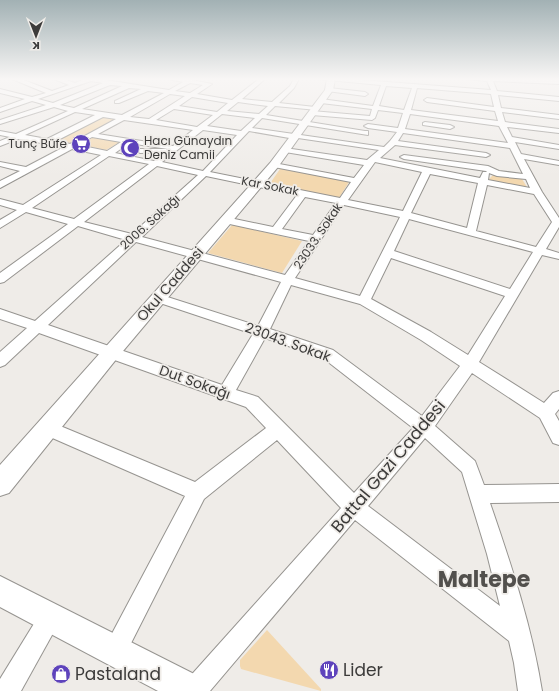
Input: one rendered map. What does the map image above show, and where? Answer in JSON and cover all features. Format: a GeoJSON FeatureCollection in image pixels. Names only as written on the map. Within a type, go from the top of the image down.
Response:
{"type":"FeatureCollection","features":[{"type":"Feature","properties":{"kind":"main road","name":"Okul Caddesi"},"geometry":{"type":"LineString","coordinates":[[0,484],[111,352],[274,165],[312,111]]}},
{"type":"Feature","properties":{"kind":"main road"},"geometry":{"type":"LineString","coordinates":[[0,590],[193,691]]}},
{"type":"Feature","properties":{"kind":"street"},"geometry":{"type":"LineString","coordinates":[[0,122],[33,111]]}},
{"type":"Feature","properties":{"kind":"street"},"geometry":{"type":"LineString","coordinates":[[0,144],[70,111]]}},
{"type":"Feature","properties":{"kind":"street"},"geometry":{"type":"LineString","coordinates":[[80,111],[199,128],[251,126],[286,119],[298,111]]}},
{"type":"Feature","properties":{"kind":"street"},"geometry":{"type":"LineString","coordinates":[[0,185],[134,111]]}},
{"type":"Feature","properties":{"kind":"street"},"geometry":{"type":"LineString","coordinates":[[149,122],[167,111]]}},
{"type":"Feature","properties":{"kind":"street"},"geometry":{"type":"LineString","coordinates":[[201,111],[251,126],[295,136],[359,145],[427,171],[537,192]]}},
{"type":"Feature","properties":{"kind":"street"},"geometry":{"type":"LineString","coordinates":[[0,279],[156,163],[170,150],[221,111]]}},
{"type":"Feature","properties":{"kind":"street"},"geometry":{"type":"LineString","coordinates":[[217,115],[237,114],[240,111]]}},
{"type":"Feature","properties":{"kind":"street","name":"2006. Sokağı"},"geometry":{"type":"LineString","coordinates":[[0,361],[133,237],[204,174],[266,111]]}},
{"type":"Feature","properties":{"kind":"street"},"geometry":{"type":"LineString","coordinates":[[286,119],[292,111]]}},
{"type":"Feature","properties":{"kind":"street"},"geometry":{"type":"LineString","coordinates":[[340,111],[366,130],[408,122],[452,117],[559,131]]}},
{"type":"Feature","properties":{"kind":"street"},"geometry":{"type":"LineString","coordinates":[[356,111],[372,118]]}},
{"type":"Feature","properties":{"kind":"street"},"geometry":{"type":"LineString","coordinates":[[359,145],[375,111]]}},
{"type":"Feature","properties":{"kind":"street"},"geometry":{"type":"LineString","coordinates":[[383,111],[447,137],[484,142],[559,147]]}},
{"type":"Feature","properties":{"kind":"street","name":"23033. Sokak"},"geometry":{"type":"LineString","coordinates":[[226,392],[262,331],[288,280],[342,201],[408,122],[410,111]]}},
{"type":"Feature","properties":{"kind":"street"},"geometry":{"type":"LineString","coordinates":[[499,111],[502,124],[529,177],[537,192],[558,223]]}},
{"type":"Feature","properties":{"kind":"street"},"geometry":{"type":"LineString","coordinates":[[527,111],[559,117]]}},
{"type":"Feature","properties":{"kind":"street"},"geometry":{"type":"LineString","coordinates":[[237,114],[251,126]]}},
{"type":"Feature","properties":{"kind":"street"},"geometry":{"type":"LineString","coordinates":[[48,142],[100,115]]}},
{"type":"Feature","properties":{"kind":"street"},"geometry":{"type":"LineString","coordinates":[[447,137],[452,117]]}},
{"type":"Feature","properties":{"kind":"street"},"geometry":{"type":"LineString","coordinates":[[408,122],[450,127]]}},
{"type":"Feature","properties":{"kind":"street","name":"Kar Sokak"},"geometry":{"type":"LineString","coordinates":[[0,133],[108,153],[406,215],[559,256]]}},
{"type":"Feature","properties":{"kind":"street"},"geometry":{"type":"LineString","coordinates":[[91,135],[170,150]]}},
{"type":"Feature","properties":{"kind":"street"},"geometry":{"type":"LineString","coordinates":[[0,225],[127,141]]}},
{"type":"Feature","properties":{"kind":"street"},"geometry":{"type":"LineString","coordinates":[[471,232],[483,182],[488,169],[484,142]]}},
{"type":"Feature","properties":{"kind":"street"},"geometry":{"type":"LineString","coordinates":[[140,151],[170,150]]}},
{"type":"Feature","properties":{"kind":"street"},"geometry":{"type":"LineString","coordinates":[[285,150],[380,154],[486,155]]}},
{"type":"Feature","properties":{"kind":"street"},"geometry":{"type":"LineString","coordinates":[[380,154],[488,169],[497,173],[529,177]]}},
{"type":"Feature","properties":{"kind":"street"},"geometry":{"type":"LineString","coordinates":[[519,156],[559,163]]}},
{"type":"Feature","properties":{"kind":"street"},"geometry":{"type":"LineString","coordinates":[[0,164],[27,170]]}},
{"type":"Feature","properties":{"kind":"street"},"geometry":{"type":"LineString","coordinates":[[274,165],[358,181]]}},
{"type":"Feature","properties":{"kind":"street"},"geometry":{"type":"LineString","coordinates":[[364,301],[427,171]]}},
{"type":"Feature","properties":{"kind":"street"},"geometry":{"type":"LineString","coordinates":[[275,231],[303,193]]}},
{"type":"Feature","properties":{"kind":"street"},"geometry":{"type":"LineString","coordinates":[[0,202],[196,254],[364,301],[426,336],[546,413],[559,437]]}},
{"type":"Feature","properties":{"kind":"street"},"geometry":{"type":"LineString","coordinates":[[225,220],[316,239]]}},
{"type":"Feature","properties":{"kind":"street","name":"Battal Gazi Caddesi"},"geometry":{"type":"LineString","coordinates":[[193,691],[424,427],[470,364],[538,251],[558,223]]}},
{"type":"Feature","properties":{"kind":"street"},"geometry":{"type":"LineString","coordinates":[[387,253],[512,294]]}},
{"type":"Feature","properties":{"kind":"street","name":"23043. Sokak"},"geometry":{"type":"LineString","coordinates":[[158,298],[328,354],[424,427],[469,467],[497,554],[526,663],[530,691]]}},
{"type":"Feature","properties":{"kind":"street","name":"Dut Sokağı"},"geometry":{"type":"LineString","coordinates":[[0,314],[252,402],[354,507],[519,635]]}},
{"type":"Feature","properties":{"kind":"street"},"geometry":{"type":"LineString","coordinates":[[546,413],[559,398]]}},
{"type":"Feature","properties":{"kind":"street"},"geometry":{"type":"LineString","coordinates":[[47,428],[197,492]]}},
{"type":"Feature","properties":{"kind":"street"},"geometry":{"type":"LineString","coordinates":[[115,651],[197,492],[278,429]]}},
{"type":"Feature","properties":{"kind":"street"},"geometry":{"type":"LineString","coordinates":[[478,494],[559,493]]}},
{"type":"Feature","properties":{"kind":"street"},"geometry":{"type":"LineString","coordinates":[[7,691],[51,618]]}},
{"type":"Feature","properties":{"kind":"shaded area"},"geometry":{"type":"Polygon","coordinates":[[[101,117],[115,119],[70,143],[55,140],[101,117]]]}},
{"type":"Feature","properties":{"kind":"shaded area"},"geometry":{"type":"Polygon","coordinates":[[[91,136],[120,142],[106,150],[77,144],[91,136]]]}},
{"type":"Feature","properties":{"kind":"shaded area"},"geometry":{"type":"Polygon","coordinates":[[[280,169],[349,182],[339,198],[272,184],[271,182],[280,169]]]}},
{"type":"Feature","properties":{"kind":"shaded area"},"geometry":{"type":"Polygon","coordinates":[[[493,175],[522,179],[527,187],[494,182],[489,179],[493,175]]]}},
{"type":"Feature","properties":{"kind":"shaded area"},"geometry":{"type":"Polygon","coordinates":[[[232,225],[302,241],[282,273],[208,253],[232,225]]]}},
{"type":"Feature","properties":{"kind":"shaded area"},"geometry":{"type":"Polygon","coordinates":[[[267,630],[321,689],[321,691],[241,669],[240,660],[267,630]]]}},
{"type":"Feature","properties":{"kind":"place","name":"Tunç Büfe"},"geometry":{"type":"Point","coordinates":[81,144]}},
{"type":"Feature","properties":{"kind":"place","name":"Hacı Günaydın Deniz Camii"},"geometry":{"type":"Point","coordinates":[130,148]}},
{"type":"Feature","properties":{"kind":"place","name":"Lider"},"geometry":{"type":"Point","coordinates":[329,670]}},
{"type":"Feature","properties":{"kind":"place","name":"Pastaland"},"geometry":{"type":"Point","coordinates":[61,674]}},
{"type":"Feature","properties":{"kind":"district","name":"Maltepe"},"geometry":{"type":"Point","coordinates":[484,579]}}]}
